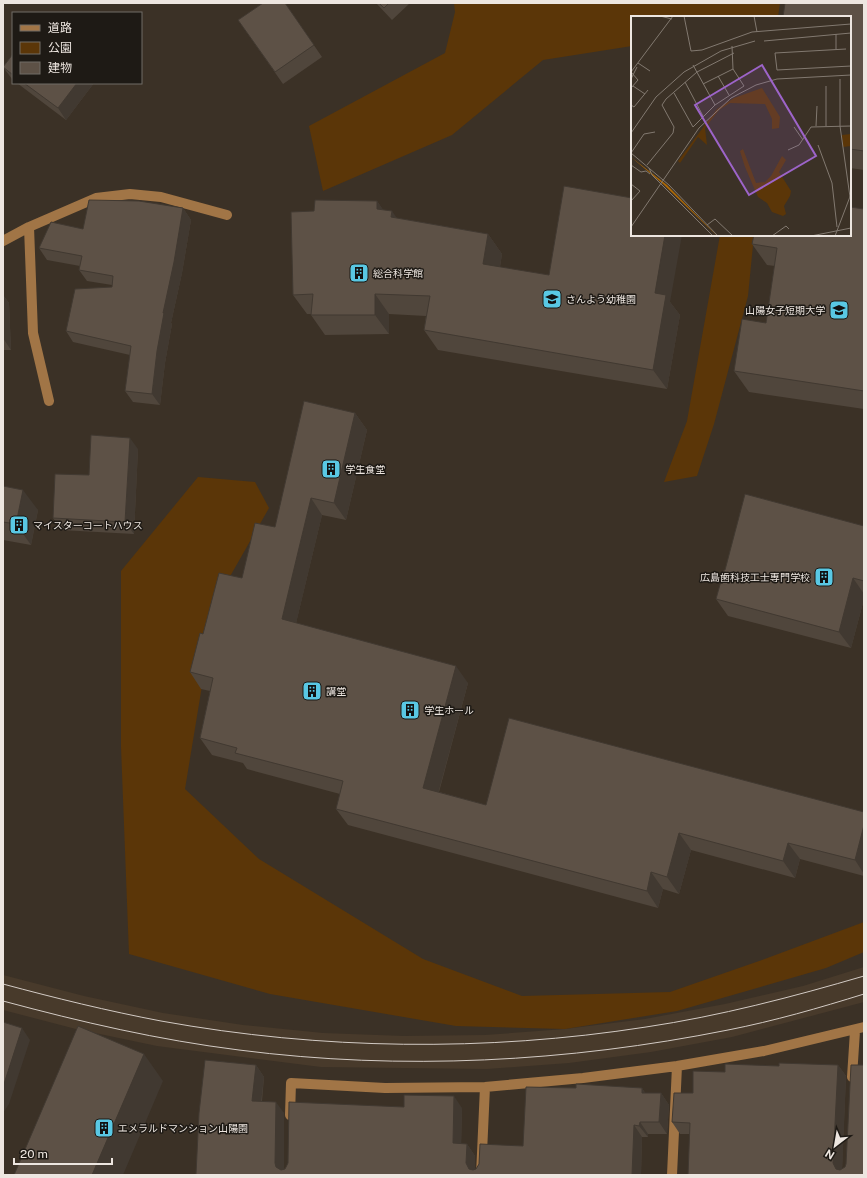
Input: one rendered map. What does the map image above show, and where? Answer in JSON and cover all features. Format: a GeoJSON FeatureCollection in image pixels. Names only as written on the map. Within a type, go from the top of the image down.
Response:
{"type":"FeatureCollection","features":[{"type":"Feature","properties":{"kind":"street"},"geometry":{"type":"LineString","coordinates":[[3,241],[30,227],[96,198],[130,194],[161,197],[227,215]]}},
{"type":"Feature","properties":{"kind":"street"},"geometry":{"type":"LineString","coordinates":[[30,227],[33,333],[49,401]]}},
{"type":"Feature","properties":{"kind":"street"},"geometry":{"type":"LineString","coordinates":[[290,1121],[291,1083],[385,1088],[485,1086],[583,1078],[677,1066],[764,1052],[859,1029],[852,1084]]}},
{"type":"Feature","properties":{"kind":"street"},"geometry":{"type":"LineString","coordinates":[[672,1175],[677,1066]]}},
{"type":"Feature","properties":{"kind":"street"},"geometry":{"type":"LineString","coordinates":[[481,1175],[485,1086]]}},
{"type":"Feature","properties":{"kind":"shaded area"},"geometry":{"type":"Polygon","coordinates":[[[864,967],[864,1002],[732,1037],[651,1052],[569,1063],[487,1069],[321,1067],[157,1046],[76,1029],[3,1010],[3,975],[84,996],[163,1013],[243,1025],[323,1033],[404,1036],[485,1035],[565,1029],[645,1019],[725,1004],[803,986],[864,967]]]}},
{"type":"Feature","properties":{"kind":"green space"},"geometry":{"type":"Polygon","coordinates":[[[454,3],[780,3],[778,16],[631,16],[631,46],[543,60],[452,135],[323,191],[309,126],[445,53],[455,12],[454,3]]]}},
{"type":"Feature","properties":{"kind":"green space"},"geometry":{"type":"Polygon","coordinates":[[[720,236],[754,236],[748,296],[714,424],[697,476],[664,482],[687,421],[720,236]]]}},
{"type":"Feature","properties":{"kind":"green space"},"geometry":{"type":"Polygon","coordinates":[[[198,477],[255,482],[269,508],[216,601],[185,789],[259,859],[423,959],[522,996],[670,992],[864,922],[864,952],[826,968],[677,1011],[565,1029],[456,1026],[270,994],[129,954],[121,747],[121,571],[198,477]]]}},
{"type":"Feature","properties":{"kind":"building"},"geometry":{"type":"Polygon","coordinates":[[[263,3],[285,3],[314,45],[275,72],[238,20],[263,3]]]}},
{"type":"Feature","properties":{"kind":"building"},"geometry":{"type":"Polygon","coordinates":[[[379,3],[389,3],[384,8],[379,3]]]}},
{"type":"Feature","properties":{"kind":"building"},"geometry":{"type":"Polygon","coordinates":[[[785,3],[864,3],[864,151],[851,149],[851,16],[783,16],[785,3]]]}},
{"type":"Feature","properties":{"kind":"building"},"geometry":{"type":"Polygon","coordinates":[[[12,55],[12,74],[3,67],[12,55]]]}},
{"type":"Feature","properties":{"kind":"building"},"geometry":{"type":"Polygon","coordinates":[[[25,84],[76,84],[58,108],[25,84]]]}},
{"type":"Feature","properties":{"kind":"building"},"geometry":{"type":"Polygon","coordinates":[[[564,186],[631,198],[631,236],[665,236],[655,293],[666,295],[653,370],[424,330],[430,296],[375,294],[375,315],[311,315],[313,294],[293,295],[291,212],[314,211],[315,200],[377,201],[377,209],[392,211],[391,217],[488,234],[483,264],[549,275],[564,186]]]}},
{"type":"Feature","properties":{"kind":"building"},"geometry":{"type":"Polygon","coordinates":[[[89,200],[139,201],[183,208],[174,262],[163,313],[152,394],[125,391],[131,346],[66,331],[75,289],[112,287],[113,276],[79,270],[82,256],[39,248],[51,222],[83,229],[89,200]]]}},
{"type":"Feature","properties":{"kind":"building"},"geometry":{"type":"Polygon","coordinates":[[[851,207],[864,209],[864,391],[734,371],[742,319],[766,323],[777,248],[752,244],[754,236],[851,236],[851,207]]]}},
{"type":"Feature","properties":{"kind":"building"},"geometry":{"type":"Polygon","coordinates":[[[304,401],[355,413],[334,503],[311,498],[282,619],[456,666],[423,788],[486,805],[509,718],[864,812],[864,825],[855,860],[788,843],[783,861],[679,833],[667,877],[651,872],[647,891],[336,809],[343,781],[235,753],[237,748],[200,738],[213,678],[190,672],[200,633],[203,634],[219,573],[242,578],[255,523],[275,527],[304,401]]]}},
{"type":"Feature","properties":{"kind":"building"},"geometry":{"type":"Polygon","coordinates":[[[91,435],[130,438],[125,522],[53,518],[55,474],[89,475],[91,435]]]}},
{"type":"Feature","properties":{"kind":"building"},"geometry":{"type":"Polygon","coordinates":[[[3,486],[23,490],[16,524],[3,522],[3,486]]]}},
{"type":"Feature","properties":{"kind":"building","name":"広島歯科技工士専門学校"},"geometry":{"type":"Polygon","coordinates":[[[745,494],[864,526],[864,581],[853,578],[839,632],[716,599],[745,494]]]}},
{"type":"Feature","properties":{"kind":"building"},"geometry":{"type":"Polygon","coordinates":[[[3,1022],[22,1028],[3,1087],[3,1022]]]}},
{"type":"Feature","properties":{"kind":"building"},"geometry":{"type":"Polygon","coordinates":[[[78,1026],[144,1054],[92,1175],[14,1175],[78,1026]]]}},
{"type":"Feature","properties":{"kind":"building"},"geometry":{"type":"Polygon","coordinates":[[[205,1060],[256,1065],[252,1101],[276,1102],[275,1163],[276,1167],[281,1170],[285,1169],[288,1163],[289,1102],[404,1107],[404,1095],[454,1096],[453,1143],[467,1144],[466,1163],[469,1169],[473,1170],[476,1169],[479,1164],[480,1144],[523,1146],[526,1087],[576,1088],[576,1084],[642,1088],[642,1093],[661,1093],[659,1122],[640,1122],[639,1126],[634,1125],[632,1175],[195,1175],[199,1113],[205,1060]]]}},
{"type":"Feature","properties":{"kind":"building"},"geometry":{"type":"Polygon","coordinates":[[[779,1063],[838,1065],[833,1163],[836,1169],[840,1170],[845,1167],[846,1164],[851,1065],[864,1065],[864,1175],[688,1175],[690,1123],[672,1122],[674,1093],[693,1093],[693,1071],[725,1072],[725,1064],[779,1066],[779,1063]]]}},
{"type":"Feature","properties":{"kind":"tram line"},"geometry":{"type":"LineString","coordinates":[[3,984],[121,1013],[221,1031],[282,1038],[343,1042],[464,1044],[525,1041],[586,1035],[674,1023],[756,1005],[864,976]]}},
{"type":"Feature","properties":{"kind":"tram line"},"geometry":{"type":"LineString","coordinates":[[3,1001],[120,1030],[209,1046],[300,1056],[362,1060],[423,1061],[485,1060],[546,1056],[607,1050],[668,1041],[762,1023],[864,994]]}},
{"type":"Feature","properties":{"kind":"place","name":"総合科学館"},"geometry":{"type":"Point","coordinates":[359,273]}},
{"type":"Feature","properties":{"kind":"place","name":"さんよう幼稚園"},"geometry":{"type":"Point","coordinates":[552,299]}},
{"type":"Feature","properties":{"kind":"place","name":"山陽女子短期大学"},"geometry":{"type":"Point","coordinates":[839,310]}},
{"type":"Feature","properties":{"kind":"place","name":"学生食堂"},"geometry":{"type":"Point","coordinates":[331,469]}},
{"type":"Feature","properties":{"kind":"place","name":"マイスターコートハウス"},"geometry":{"type":"Point","coordinates":[19,525]}},
{"type":"Feature","properties":{"kind":"place","name":"広島歯科技工士専門学校"},"geometry":{"type":"Point","coordinates":[824,577]}},
{"type":"Feature","properties":{"kind":"place","name":"講堂"},"geometry":{"type":"Point","coordinates":[312,691]}},
{"type":"Feature","properties":{"kind":"place","name":"学生ホール"},"geometry":{"type":"Point","coordinates":[410,710]}},
{"type":"Feature","properties":{"kind":"place","name":"エメラルドマンション山陽園"},"geometry":{"type":"Point","coordinates":[104,1128]}}]}
